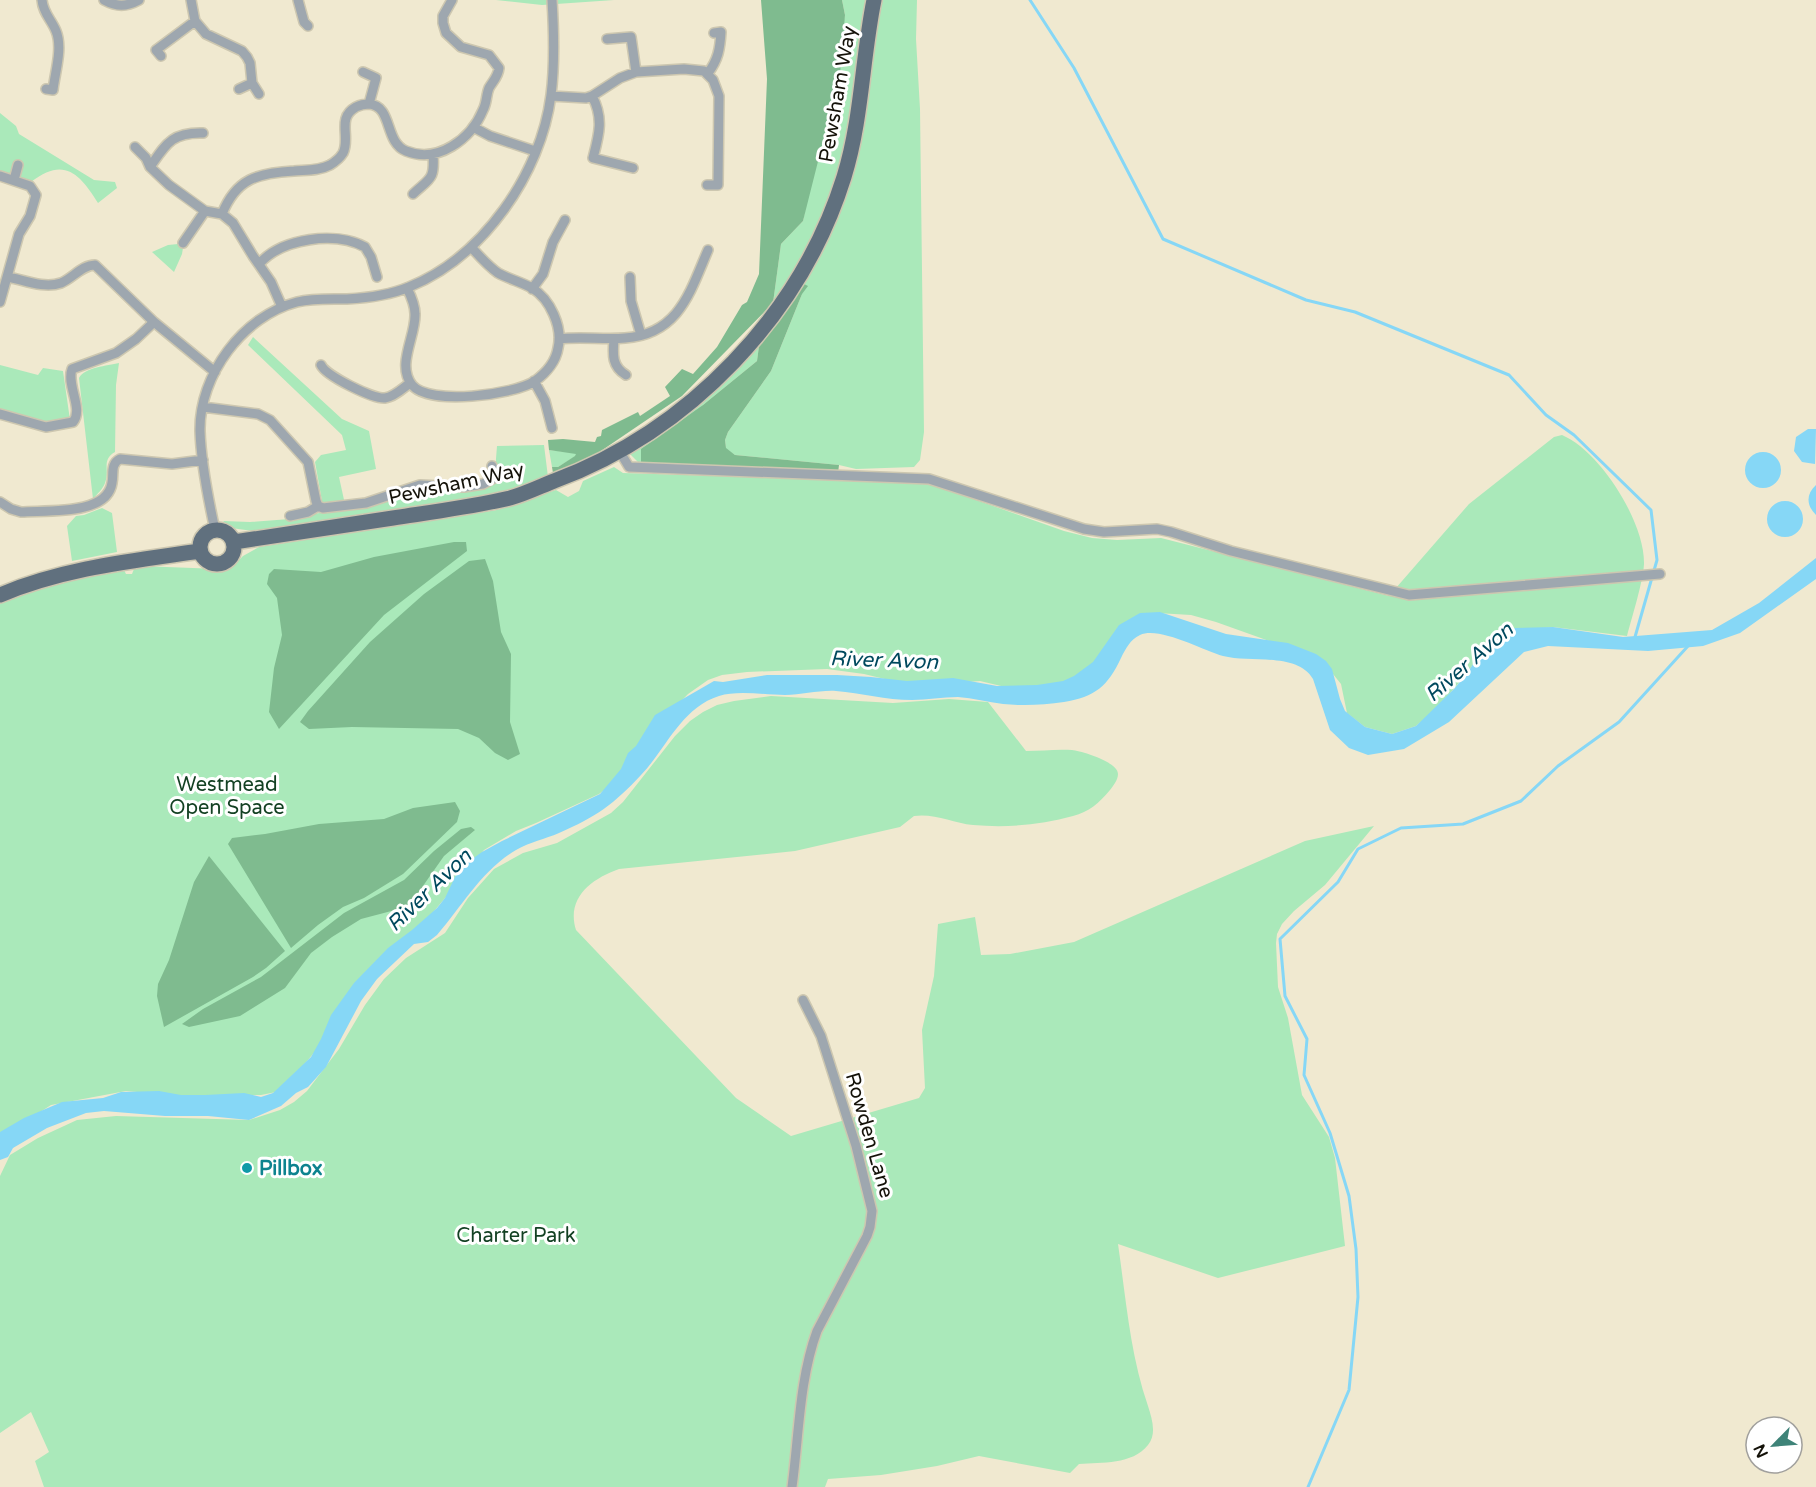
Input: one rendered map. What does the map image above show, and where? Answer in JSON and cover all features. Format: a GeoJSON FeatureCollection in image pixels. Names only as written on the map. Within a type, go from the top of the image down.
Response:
{"type":"FeatureCollection","features":[{"type":"Feature","properties":{"kind":"main road","name":"Pewsham Way"},"geometry":{"type":"LineString","coordinates":[[234,542],[444,510],[512,497],[620,453],[690,404],[746,349],[785,298],[818,243],[844,177],[856,126],[871,4]]}},
{"type":"Feature","properties":{"kind":"main road"},"geometry":{"type":"LineString","coordinates":[[215,530],[227,532],[234,542],[235,547],[231,558],[222,564],[211,563],[200,551],[202,539],[210,531],[215,530]]}},
{"type":"Feature","properties":{"kind":"main road"},"geometry":{"type":"LineString","coordinates":[[0,595],[50,577],[94,566],[200,551]]}},
{"type":"Feature","properties":{"kind":"street"},"geometry":{"type":"LineString","coordinates":[[42,0],[43,10],[55,29],[59,47],[52,90],[46,89]]}},
{"type":"Feature","properties":{"kind":"street"},"geometry":{"type":"LineString","coordinates":[[104,0],[123,6],[138,0]]}},
{"type":"Feature","properties":{"kind":"street"},"geometry":{"type":"LineString","coordinates":[[191,0],[195,21],[206,34],[242,51],[250,63],[252,83],[259,94]]}},
{"type":"Feature","properties":{"kind":"street"},"geometry":{"type":"LineString","coordinates":[[298,0],[303,25]]}},
{"type":"Feature","properties":{"kind":"street"},"geometry":{"type":"LineString","coordinates":[[222,214],[230,196],[242,184],[288,166],[320,169],[334,163],[343,153],[346,117],[349,112],[359,106],[369,104],[378,107],[385,115],[392,139],[398,146],[412,153],[433,154],[450,148],[473,127],[483,113],[487,94],[499,68],[489,55],[460,47],[446,33],[443,20],[452,0]]}},
{"type":"Feature","properties":{"kind":"street"},"geometry":{"type":"LineString","coordinates":[[215,530],[200,430],[203,407],[215,372],[243,334],[257,321],[282,306],[309,300],[370,297],[407,288],[443,269],[472,248],[514,194],[527,171],[546,118],[551,96],[554,62],[552,0]]}},
{"type":"Feature","properties":{"kind":"street"},"geometry":{"type":"LineString","coordinates":[[161,56],[156,50],[195,21]]}},
{"type":"Feature","properties":{"kind":"street"},"geometry":{"type":"LineString","coordinates":[[708,73],[718,57],[719,32]]}},
{"type":"Feature","properties":{"kind":"street"},"geometry":{"type":"LineString","coordinates":[[607,39],[634,37],[636,72]]}},
{"type":"Feature","properties":{"kind":"street"},"geometry":{"type":"LineString","coordinates":[[551,96],[580,98],[592,96],[620,78],[636,72],[693,69],[708,73],[715,83],[718,96],[718,188],[707,185]]}},
{"type":"Feature","properties":{"kind":"street"},"geometry":{"type":"LineString","coordinates":[[363,72],[376,78],[369,104]]}},
{"type":"Feature","properties":{"kind":"street"},"geometry":{"type":"LineString","coordinates":[[239,89],[252,83]]}},
{"type":"Feature","properties":{"kind":"street"},"geometry":{"type":"LineString","coordinates":[[592,96],[601,121],[589,157],[633,168]]}},
{"type":"Feature","properties":{"kind":"street"},"geometry":{"type":"LineString","coordinates":[[473,127],[490,136],[535,151]]}},
{"type":"Feature","properties":{"kind":"street"},"geometry":{"type":"LineString","coordinates":[[150,167],[166,144],[176,136],[192,128],[203,133]]}},
{"type":"Feature","properties":{"kind":"street"},"geometry":{"type":"LineString","coordinates":[[135,147],[146,158],[150,167],[169,185],[205,211],[222,214],[238,228],[248,248],[271,282],[282,306]]}},
{"type":"Feature","properties":{"kind":"street"},"geometry":{"type":"LineString","coordinates":[[412,181],[416,192],[432,178],[433,154]]}},
{"type":"Feature","properties":{"kind":"street"},"geometry":{"type":"LineString","coordinates":[[14,180],[18,165]]}},
{"type":"Feature","properties":{"kind":"street"},"geometry":{"type":"LineString","coordinates":[[0,176],[32,187],[36,198],[30,216],[19,234],[0,302]]}},
{"type":"Feature","properties":{"kind":"street"},"geometry":{"type":"LineString","coordinates":[[184,236],[205,211]]}},
{"type":"Feature","properties":{"kind":"street"},"geometry":{"type":"LineString","coordinates":[[532,289],[543,274],[553,242],[566,220]]}},
{"type":"Feature","properties":{"kind":"street"},"geometry":{"type":"LineString","coordinates":[[259,264],[263,259],[284,248],[323,238],[361,245],[378,262],[377,277]]}},
{"type":"Feature","properties":{"kind":"street"},"geometry":{"type":"LineString","coordinates":[[407,288],[415,310],[414,326],[405,366],[410,383],[418,390],[426,394],[451,396],[501,392],[534,381],[554,361],[559,339],[554,316],[548,304],[532,289],[493,269],[472,248]]}},
{"type":"Feature","properties":{"kind":"street"},"geometry":{"type":"LineString","coordinates":[[559,339],[614,339],[641,335],[660,327],[677,314],[683,305],[699,261],[708,250]]}},
{"type":"Feature","properties":{"kind":"street"},"geometry":{"type":"LineString","coordinates":[[8,277],[44,285],[53,284],[69,279],[87,266],[95,264],[154,322],[215,372]]}},
{"type":"Feature","properties":{"kind":"street"},"geometry":{"type":"LineString","coordinates":[[627,283],[641,335]]}},
{"type":"Feature","properties":{"kind":"street"},"geometry":{"type":"LineString","coordinates":[[0,414],[46,427],[73,422],[77,414],[70,378],[72,369],[116,353],[154,322]]}},
{"type":"Feature","properties":{"kind":"street"},"geometry":{"type":"LineString","coordinates":[[614,339],[614,361],[626,375]]}},
{"type":"Feature","properties":{"kind":"street"},"geometry":{"type":"LineString","coordinates":[[321,369],[378,398],[389,397],[410,383]]}},
{"type":"Feature","properties":{"kind":"street"},"geometry":{"type":"LineString","coordinates":[[534,381],[545,401],[552,428]]}},
{"type":"Feature","properties":{"kind":"street"},"geometry":{"type":"LineString","coordinates":[[203,407],[258,414],[270,420],[308,462],[318,506]]}},
{"type":"Feature","properties":{"kind":"street"},"geometry":{"type":"LineString","coordinates":[[620,453],[629,467],[929,479],[1084,530],[1104,532],[1157,529],[1231,551],[1409,595],[1660,574]]}},
{"type":"Feature","properties":{"kind":"street"},"geometry":{"type":"LineString","coordinates":[[0,502],[21,512],[91,506],[107,495],[112,483],[113,465],[120,459],[172,464],[203,460]]}},
{"type":"Feature","properties":{"kind":"street"},"geometry":{"type":"LineString","coordinates":[[318,506],[323,508],[366,503],[420,485],[464,487],[483,484],[496,477],[492,466]]}},
{"type":"Feature","properties":{"kind":"street"},"geometry":{"type":"LineString","coordinates":[[290,516],[311,511],[318,506]]}},
{"type":"Feature","properties":{"kind":"street","name":"Rowden Lane"},"geometry":{"type":"LineString","coordinates":[[792,1487],[803,1394],[812,1345],[817,1331],[867,1236],[872,1220],[872,1211],[856,1146],[834,1072],[821,1036],[803,1000]]}},
{"type":"Feature","properties":{"kind":"green space"},"geometry":{"type":"Polygon","coordinates":[[[496,0],[614,0],[542,5],[496,0]]]}},
{"type":"Feature","properties":{"kind":"green space"},"geometry":{"type":"Polygon","coordinates":[[[761,0],[842,0],[845,15],[840,74],[803,221],[781,244],[773,303],[682,396],[595,455],[553,473],[552,467],[558,467],[576,454],[549,450],[548,440],[595,442],[597,437],[601,436],[602,430],[638,412],[640,416],[670,396],[665,387],[682,369],[693,374],[717,347],[742,305],[747,302],[759,274],[767,79],[761,0]]]}},
{"type":"Feature","properties":{"kind":"green space"},"geometry":{"type":"Polygon","coordinates":[[[842,0],[866,0],[852,120],[838,176],[825,210],[801,260],[773,303],[781,244],[803,221],[845,15],[842,0]]]}},
{"type":"Feature","properties":{"kind":"green space"},"geometry":{"type":"Polygon","coordinates":[[[880,0],[917,0],[924,432],[920,460],[914,467],[856,469],[839,465],[735,455],[726,449],[725,440],[728,432],[771,371],[802,294],[759,346],[757,361],[703,405],[641,465],[629,453],[703,399],[746,357],[836,210],[880,0]]]}},
{"type":"Feature","properties":{"kind":"green space"},"geometry":{"type":"Polygon","coordinates":[[[0,113],[16,126],[19,134],[94,180],[115,182],[117,188],[98,203],[85,184],[70,172],[53,170],[31,182],[0,172],[0,113]]]}},
{"type":"Feature","properties":{"kind":"green space"},"geometry":{"type":"Polygon","coordinates":[[[178,244],[183,248],[174,272],[152,252],[168,245],[178,244]]]}},
{"type":"Feature","properties":{"kind":"green space"},"geometry":{"type":"Polygon","coordinates":[[[804,284],[808,286],[802,294],[771,371],[728,432],[725,440],[726,448],[735,455],[839,465],[838,473],[641,465],[641,449],[703,405],[757,361],[759,346],[804,284]]]}},
{"type":"Feature","properties":{"kind":"green space"},"geometry":{"type":"Polygon","coordinates":[[[253,337],[342,419],[369,431],[376,469],[339,477],[346,509],[372,506],[416,490],[432,489],[455,492],[494,484],[497,446],[544,445],[548,477],[476,498],[402,512],[253,531],[231,528],[223,521],[250,522],[290,519],[324,512],[315,462],[321,455],[346,450],[342,435],[248,345],[253,337]]]}},
{"type":"Feature","properties":{"kind":"green space"},"geometry":{"type":"Polygon","coordinates":[[[119,363],[116,385],[115,452],[108,458],[104,485],[93,499],[79,378],[91,369],[119,363]]]}},
{"type":"Feature","properties":{"kind":"green space"},"geometry":{"type":"Polygon","coordinates":[[[0,365],[38,375],[43,368],[63,371],[70,420],[52,424],[0,410],[0,365]]]}},
{"type":"Feature","properties":{"kind":"green space","name":"Westmead Open Space"},"geometry":{"type":"Polygon","coordinates":[[[1562,435],[1576,443],[1605,472],[1629,509],[1637,528],[1644,564],[1640,590],[1627,636],[1553,627],[1501,633],[1480,653],[1468,672],[1440,705],[1416,726],[1392,734],[1365,727],[1347,713],[1341,684],[1325,664],[1283,646],[1191,615],[1157,613],[1068,690],[1035,694],[980,681],[914,686],[864,674],[827,669],[722,675],[708,680],[688,694],[665,718],[614,782],[599,794],[516,831],[484,850],[285,1087],[276,1092],[261,1095],[171,1095],[126,1091],[51,1105],[0,1138],[0,600],[40,586],[119,569],[124,570],[126,574],[132,574],[134,569],[140,566],[219,569],[234,565],[243,556],[259,547],[497,510],[556,490],[568,497],[579,491],[583,481],[614,467],[623,473],[928,483],[1064,531],[1092,538],[1117,540],[1161,538],[1389,596],[1469,504],[1554,437],[1562,435]]]}},
{"type":"Feature","properties":{"kind":"green space"},"geometry":{"type":"Polygon","coordinates":[[[549,450],[576,453],[576,456],[558,467],[552,467],[549,450]]]}},
{"type":"Feature","properties":{"kind":"green space"},"geometry":{"type":"Polygon","coordinates":[[[102,508],[112,513],[117,552],[72,561],[67,526],[76,516],[102,508]]]}},
{"type":"Feature","properties":{"kind":"green space"},"geometry":{"type":"Polygon","coordinates":[[[454,542],[466,542],[467,551],[384,615],[279,729],[269,712],[274,668],[282,635],[277,598],[267,584],[269,574],[274,569],[321,572],[374,557],[454,542]]]}},
{"type":"Feature","properties":{"kind":"green space"},"geometry":{"type":"Polygon","coordinates":[[[485,559],[493,581],[501,632],[511,654],[510,722],[520,754],[508,760],[495,753],[479,738],[458,729],[352,727],[309,729],[300,722],[370,642],[424,594],[469,561],[485,559]]]}},
{"type":"Feature","properties":{"kind":"green space","name":"Charter Park"},"geometry":{"type":"Polygon","coordinates":[[[771,696],[893,703],[949,699],[988,702],[1026,751],[1077,751],[1106,761],[1118,774],[1116,781],[1102,799],[1084,812],[1061,819],[1036,824],[998,826],[973,825],[936,817],[914,816],[900,827],[795,851],[619,869],[599,878],[583,891],[575,908],[576,930],[736,1098],[791,1136],[919,1098],[925,1088],[922,1030],[934,976],[938,924],[975,917],[981,955],[1010,954],[1074,942],[1305,841],[1374,826],[1325,885],[1282,924],[1276,943],[1278,987],[1288,1018],[1302,1095],[1329,1137],[1335,1158],[1345,1246],[1218,1278],[1118,1244],[1133,1346],[1152,1421],[1151,1441],[1134,1456],[1116,1461],[1079,1464],[1070,1473],[979,1456],[937,1466],[881,1475],[828,1479],[825,1487],[44,1487],[35,1461],[49,1452],[31,1412],[0,1433],[0,1176],[10,1155],[38,1138],[77,1120],[116,1116],[249,1120],[280,1110],[294,1102],[307,1091],[339,1049],[365,1005],[384,979],[406,958],[445,933],[468,898],[494,869],[523,853],[557,843],[611,813],[623,802],[675,736],[703,712],[717,705],[734,701],[771,696]]]}},
{"type":"Feature","properties":{"kind":"green space"},"geometry":{"type":"Polygon","coordinates":[[[455,802],[460,811],[457,822],[403,874],[364,898],[343,907],[291,948],[228,844],[232,838],[319,824],[384,819],[413,808],[455,802]]]}},
{"type":"Feature","properties":{"kind":"green space"},"geometry":{"type":"Polygon","coordinates":[[[471,827],[475,830],[444,856],[411,903],[399,909],[361,919],[332,937],[311,953],[285,988],[240,1016],[189,1027],[182,1024],[203,1009],[261,977],[344,913],[404,880],[461,829],[471,827]]]}},
{"type":"Feature","properties":{"kind":"green space"},"geometry":{"type":"Polygon","coordinates":[[[209,856],[285,951],[253,977],[164,1027],[157,996],[158,984],[169,960],[194,882],[209,856]]]}},
{"type":"Feature","properties":{"kind":"water"},"geometry":{"type":"Polygon","coordinates":[[[1808,429],[1816,429],[1815,464],[1802,462],[1794,451],[1796,437],[1808,429]]]}},
{"type":"Feature","properties":{"kind":"water"},"geometry":{"type":"Polygon","coordinates":[[[1763,452],[1776,457],[1781,470],[1776,483],[1763,488],[1750,483],[1745,470],[1750,457],[1763,452]]]}},
{"type":"Feature","properties":{"kind":"water"},"geometry":{"type":"Polygon","coordinates":[[[1816,485],[1816,515],[1808,500],[1810,492],[1816,485]]]}},
{"type":"Feature","properties":{"kind":"water"},"geometry":{"type":"Polygon","coordinates":[[[1785,501],[1798,506],[1803,519],[1798,532],[1785,537],[1772,532],[1767,519],[1772,506],[1785,501]]]}},
{"type":"Feature","properties":{"kind":"water"},"geometry":{"type":"Polygon","coordinates":[[[1816,558],[1816,579],[1740,633],[1703,646],[1648,651],[1548,646],[1524,652],[1449,722],[1404,749],[1368,755],[1349,748],[1330,730],[1313,679],[1296,665],[1272,660],[1223,656],[1169,636],[1148,633],[1140,635],[1131,642],[1111,676],[1099,689],[1084,697],[1064,702],[1018,705],[958,697],[902,700],[830,691],[791,695],[743,693],[719,696],[706,702],[684,719],[650,765],[604,809],[572,827],[516,850],[482,878],[437,935],[428,942],[414,944],[377,979],[361,1001],[326,1067],[308,1087],[296,1093],[281,1106],[249,1120],[104,1111],[86,1113],[47,1128],[13,1148],[8,1157],[0,1160],[0,1132],[24,1118],[62,1102],[103,1098],[121,1092],[159,1091],[181,1095],[244,1093],[261,1097],[273,1093],[311,1057],[331,1015],[354,983],[388,948],[437,908],[464,865],[502,841],[600,794],[621,769],[628,753],[636,746],[655,715],[714,681],[723,682],[767,675],[837,675],[907,681],[953,678],[997,686],[1037,685],[1063,681],[1093,662],[1119,625],[1140,613],[1160,612],[1226,634],[1288,643],[1316,654],[1332,669],[1345,711],[1365,727],[1392,734],[1416,726],[1454,689],[1480,653],[1501,633],[1512,628],[1553,627],[1623,637],[1712,630],[1759,603],[1816,558]]]}},
{"type":"Feature","properties":{"kind":"waterway"},"geometry":{"type":"LineString","coordinates":[[1030,0],[1074,68],[1163,239],[1306,300],[1355,312],[1509,375],[1546,415],[1574,435],[1651,510],[1657,560],[1635,637]]}},
{"type":"Feature","properties":{"kind":"waterway"},"geometry":{"type":"LineString","coordinates":[[1308,1487],[1349,1390],[1358,1297],[1356,1249],[1349,1196],[1330,1133],[1304,1075],[1307,1039],[1285,996],[1280,939],[1338,882],[1358,849],[1401,828],[1463,824],[1521,801],[1558,766],[1619,722],[1688,646]]}},
{"type":"Feature","properties":{"kind":"place","name":"Pillbox"},"geometry":{"type":"Point","coordinates":[247,1168]}},
{"type":"Feature","properties":{"kind":"water label","name":"River Avon"},"geometry":{"type":"Point","coordinates":[884,660]}},
{"type":"Feature","properties":{"kind":"water label","name":"River Avon"},"geometry":{"type":"Point","coordinates":[1469,662]}},
{"type":"Feature","properties":{"kind":"water label","name":"River Avon"},"geometry":{"type":"Point","coordinates":[429,890]}}]}
